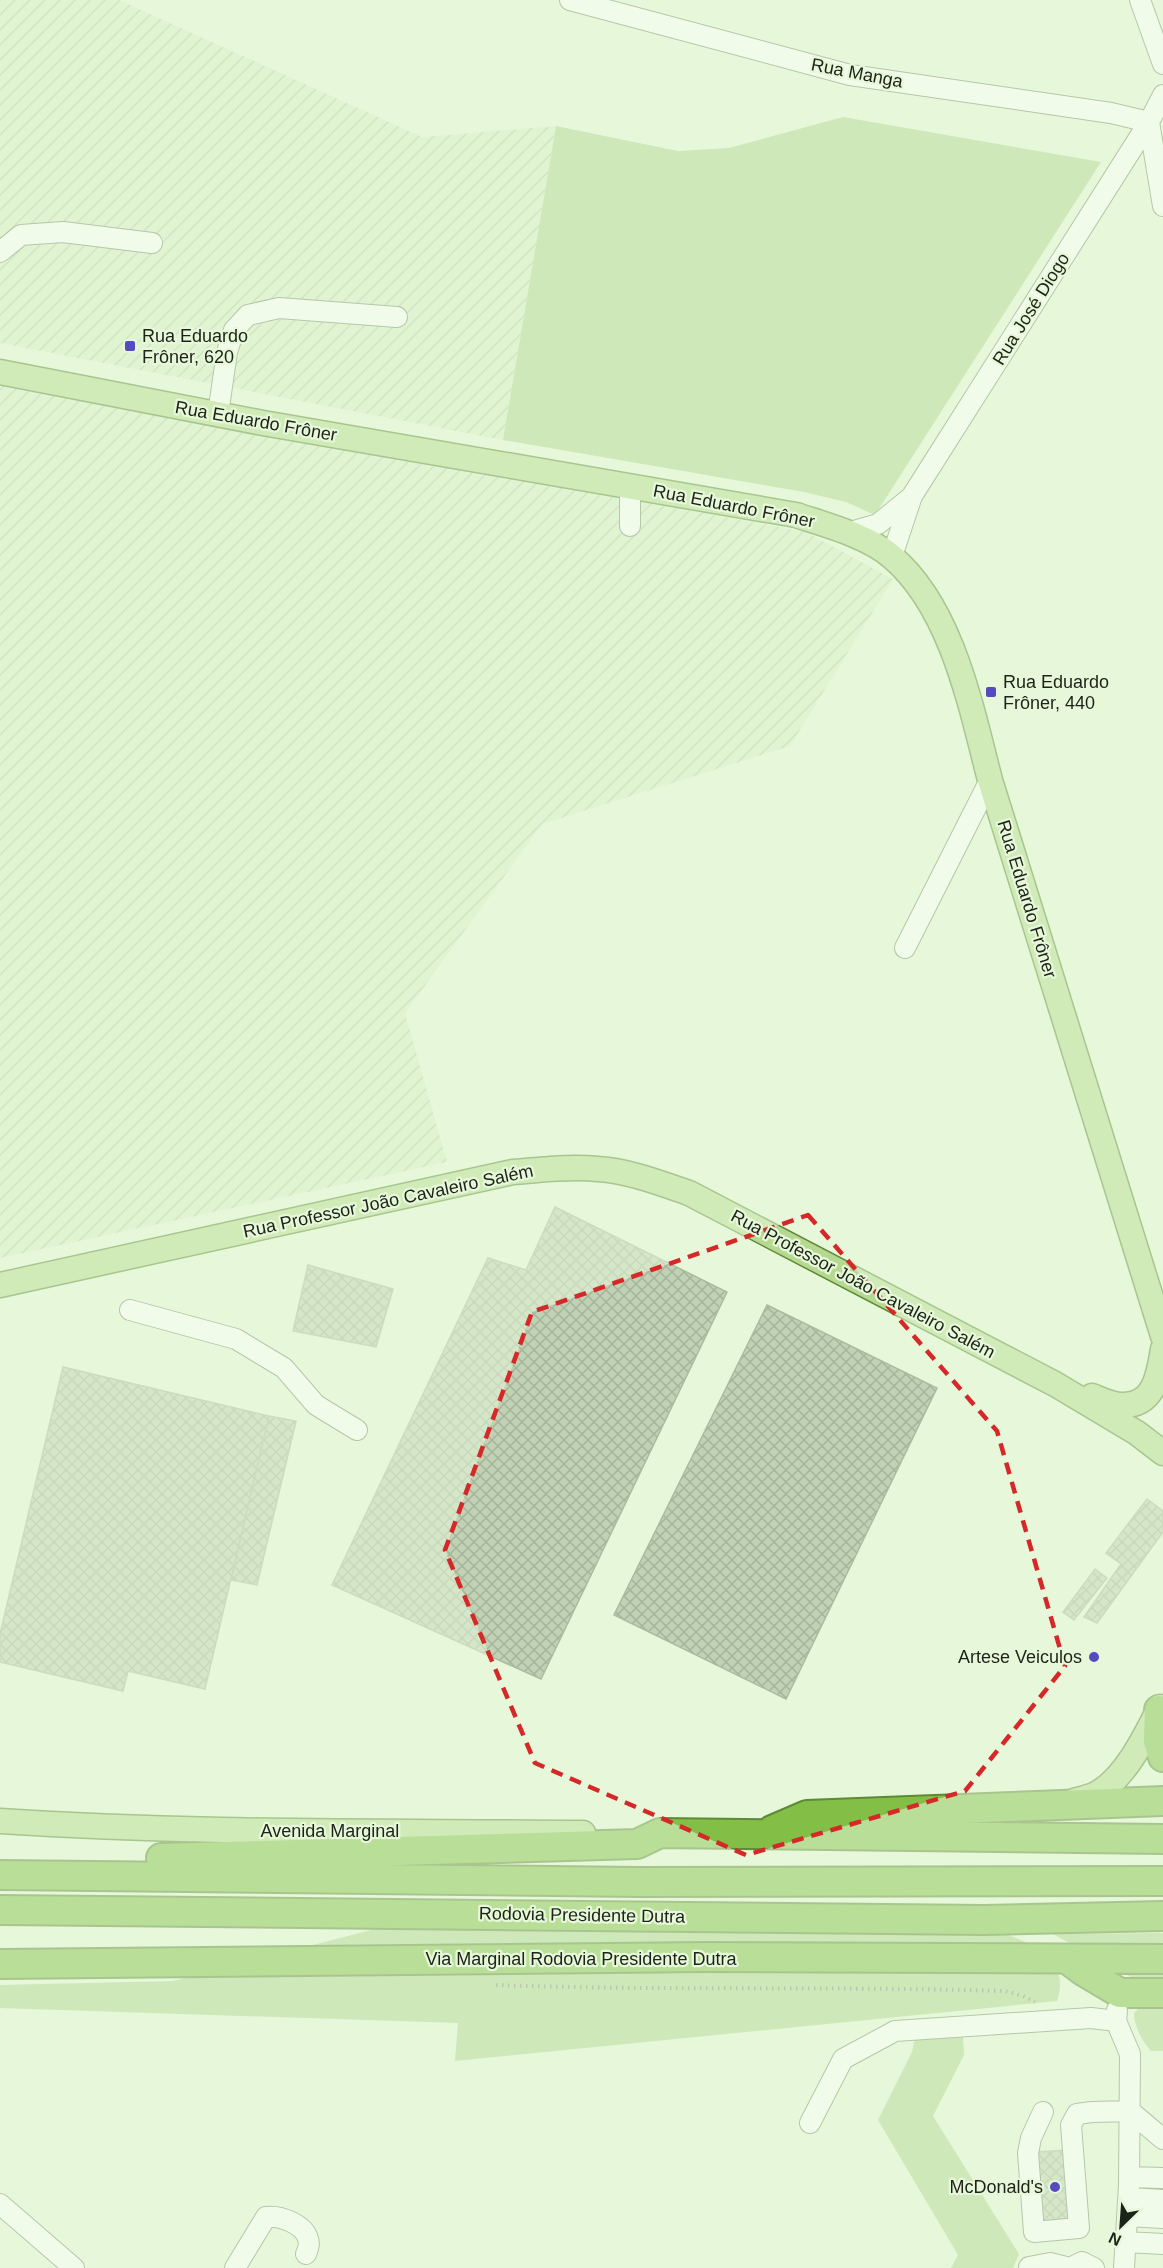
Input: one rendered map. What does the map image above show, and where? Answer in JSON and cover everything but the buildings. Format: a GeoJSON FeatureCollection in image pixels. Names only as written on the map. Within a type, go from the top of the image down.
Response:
{"type":"FeatureCollection","features":[{"type":"Feature","properties":{"kind":"highway"},"geometry":{"type":"LineString","coordinates":[[1161,1705],[1158,1741],[1163,1757]]}},
{"type":"Feature","properties":{"kind":"highway"},"geometry":{"type":"LineString","coordinates":[[762,1834],[807,1815],[1163,1801]]}},
{"type":"Feature","properties":{"kind":"highway"},"geometry":{"type":"LineString","coordinates":[[6,1875],[59,1861],[637,1844],[660,1833],[1163,1839]]}},
{"type":"Feature","properties":{"kind":"highway","name":"Rodovia Presidente Dutra"},"geometry":{"type":"LineString","coordinates":[[6,1875],[628,1882],[1163,1881]]}},
{"type":"Feature","properties":{"kind":"highway","name":"Rodovia Presidente Dutra"},"geometry":{"type":"LineString","coordinates":[[0,1910],[984,1920],[1163,1917]]}},
{"type":"Feature","properties":{"kind":"highway","name":"Via Marginal Rodovia Presidente Dutra"},"geometry":{"type":"LineString","coordinates":[[0,1964],[706,1957],[1163,1959]]}},
{"type":"Feature","properties":{"kind":"highway"},"geometry":{"type":"LineString","coordinates":[[1067,1959],[1120,1993],[1163,1993]]}},
{"type":"Feature","properties":{"kind":"main road","name":"Rua Eduardo Frôner"},"geometry":{"type":"LineString","coordinates":[[0,372],[218,414],[796,515],[850,532],[892,556],[935,610],[945,632],[972,710],[990,780],[1163,1336]]}},
{"type":"Feature","properties":{"kind":"main road","name":"Rua Professor João Cavaleiro Salém"},"geometry":{"type":"LineString","coordinates":[[0,1285],[513,1172],[599,1169],[689,1193],[1055,1384],[1137,1433],[1163,1454]]}},
{"type":"Feature","properties":{"kind":"main road","name":"Rua Professor João Cavaleiro Salém"},"geometry":{"type":"LineString","coordinates":[[1055,1384],[1122,1406],[1136,1403],[1147,1396],[1157,1381],[1163,1349]]}},
{"type":"Feature","properties":{"kind":"main road"},"geometry":{"type":"LineString","coordinates":[[1066,1804],[1096,1794],[1112,1783],[1124,1770],[1161,1705]]}},
{"type":"Feature","properties":{"kind":"main road","name":"Avenida Marginal"},"geometry":{"type":"LineString","coordinates":[[0,1821],[85,1827],[274,1832],[660,1833]]}},
{"type":"Feature","properties":{"kind":"street","name":"Rua Manga"},"geometry":{"type":"LineString","coordinates":[[570,0],[850,75],[1111,113],[1149,122]]}},
{"type":"Feature","properties":{"kind":"street"},"geometry":{"type":"LineString","coordinates":[[1140,0],[1163,63]]}},
{"type":"Feature","properties":{"kind":"street","name":"Rua José Diogo"},"geometry":{"type":"LineString","coordinates":[[892,556],[912,496],[1149,122],[1163,95]]}},
{"type":"Feature","properties":{"kind":"street"},"geometry":{"type":"LineString","coordinates":[[1149,122],[1163,206]]}},
{"type":"Feature","properties":{"kind":"street"},"geometry":{"type":"LineString","coordinates":[[0,252],[21,235],[42,233],[63,232],[152,243]]}},
{"type":"Feature","properties":{"kind":"street"},"geometry":{"type":"LineString","coordinates":[[218,414],[226,352],[234,330],[248,315],[279,308],[397,316]]}},
{"type":"Feature","properties":{"kind":"street"},"geometry":{"type":"LineString","coordinates":[[630,485],[630,526]]}},
{"type":"Feature","properties":{"kind":"street","name":"Rua José Diogo"},"geometry":{"type":"LineString","coordinates":[[850,532],[878,524],[912,496]]}},
{"type":"Feature","properties":{"kind":"street"},"geometry":{"type":"LineString","coordinates":[[905,948],[990,780]]}},
{"type":"Feature","properties":{"kind":"street"},"geometry":{"type":"LineString","coordinates":[[130,1310],[236,1339],[284,1368],[316,1405],[357,1430]]}},
{"type":"Feature","properties":{"kind":"street"},"geometry":{"type":"LineString","coordinates":[[1120,1993],[1116,2021],[1130,2054],[1129,2177],[1124,2268]]}},
{"type":"Feature","properties":{"kind":"street"},"geometry":{"type":"LineString","coordinates":[[810,2123],[843,2059],[895,2031],[1091,2018],[1116,2021]]}},
{"type":"Feature","properties":{"kind":"street"},"geometry":{"type":"LineString","coordinates":[[1043,2112],[1031,2138],[1028,2152],[1034,2232],[1079,2228],[1071,2125],[1077,2114],[1130,2111],[1163,2139]]}},
{"type":"Feature","properties":{"kind":"street"},"geometry":{"type":"LineString","coordinates":[[1129,2177],[1163,2178]]}},
{"type":"Feature","properties":{"kind":"street"},"geometry":{"type":"LineString","coordinates":[[1128,2207],[1163,2200]]}},
{"type":"Feature","properties":{"kind":"street"},"geometry":{"type":"LineString","coordinates":[[0,2204],[74,2268]]}},
{"type":"Feature","properties":{"kind":"street"},"geometry":{"type":"LineString","coordinates":[[1128,2207],[1163,2218]]}},
{"type":"Feature","properties":{"kind":"street"},"geometry":{"type":"LineString","coordinates":[[236,2268],[266,2217],[285,2219],[298,2226],[307,2236],[309,2243],[306,2254]]}},
{"type":"Feature","properties":{"kind":"street"},"geometry":{"type":"LineString","coordinates":[[1126,2242],[1163,2244]]}},
{"type":"Feature","properties":{"kind":"street"},"geometry":{"type":"LineString","coordinates":[[1029,2267],[1050,2263],[1070,2268],[1082,2262],[1094,2268]]}},
{"type":"Feature","properties":{"kind":"path"},"geometry":{"type":"LineString","coordinates":[[495,1984],[609,1989],[864,1987],[1005,1991],[1023,1995],[1042,2005],[1057,2020]]}},
{"type":"Feature","properties":{"kind":"highlighted area"},"geometry":{"type":"Polygon","coordinates":[[[808,1215],[997,1431],[1065,1666],[965,1791],[746,1855],[535,1763],[445,1550],[532,1312],[808,1215]]]}},
{"type":"Feature","properties":{"kind":"shaded area"},"geometry":{"type":"Polygon","coordinates":[[[0,0],[119,0],[422,137],[556,126],[503,440],[0,343],[0,0]]]}},
{"type":"Feature","properties":{"kind":"shaded area"},"geometry":{"type":"Polygon","coordinates":[[[0,382],[806,532],[893,579],[790,746],[542,824],[405,1013],[447,1162],[0,1258],[0,382]]]}},
{"type":"Feature","properties":{"kind":"green space"},"geometry":{"type":"Polygon","coordinates":[[[843,117],[1101,162],[875,515],[846,502],[804,492],[503,440],[556,126],[678,151],[729,148],[843,117]]]}},
{"type":"Feature","properties":{"kind":"green space"},"geometry":{"type":"Polygon","coordinates":[[[375,1929],[1001,1932],[1026,1942],[1047,1956],[1059,1974],[1060,1987],[1057,2001],[455,2061],[458,2023],[0,2008],[0,1985],[173,1981],[375,1929]]]}},
{"type":"Feature","properties":{"kind":"green space"},"geometry":{"type":"Polygon","coordinates":[[[1163,1933],[1163,1980],[1136,1980],[1053,1934],[1163,1933]]]}},
{"type":"Feature","properties":{"kind":"green space"},"geometry":{"type":"Polygon","coordinates":[[[1163,2006],[1163,2051],[1151,2051],[1139,2033],[1134,2013],[1139,2008],[1163,2006]]]}},
{"type":"Feature","properties":{"kind":"green space"},"geometry":{"type":"Polygon","coordinates":[[[962,2019],[964,2055],[933,2116],[1019,2254],[1013,2268],[951,2268],[958,2255],[878,2120],[912,2052],[918,2023],[962,2019]]]}},
{"type":"Feature","properties":{"kind":"place","name":"Rua Eduardo Frôner, 620"},"geometry":{"type":"Point","coordinates":[130,346]}},
{"type":"Feature","properties":{"kind":"place","name":"Rua Eduardo Frôner, 440"},"geometry":{"type":"Point","coordinates":[991,692]}},
{"type":"Feature","properties":{"kind":"place","name":"Artese Veiculos"},"geometry":{"type":"Point","coordinates":[1094,1657]}},
{"type":"Feature","properties":{"kind":"place","name":"McDonald's"},"geometry":{"type":"Point","coordinates":[1055,2187]}}]}
